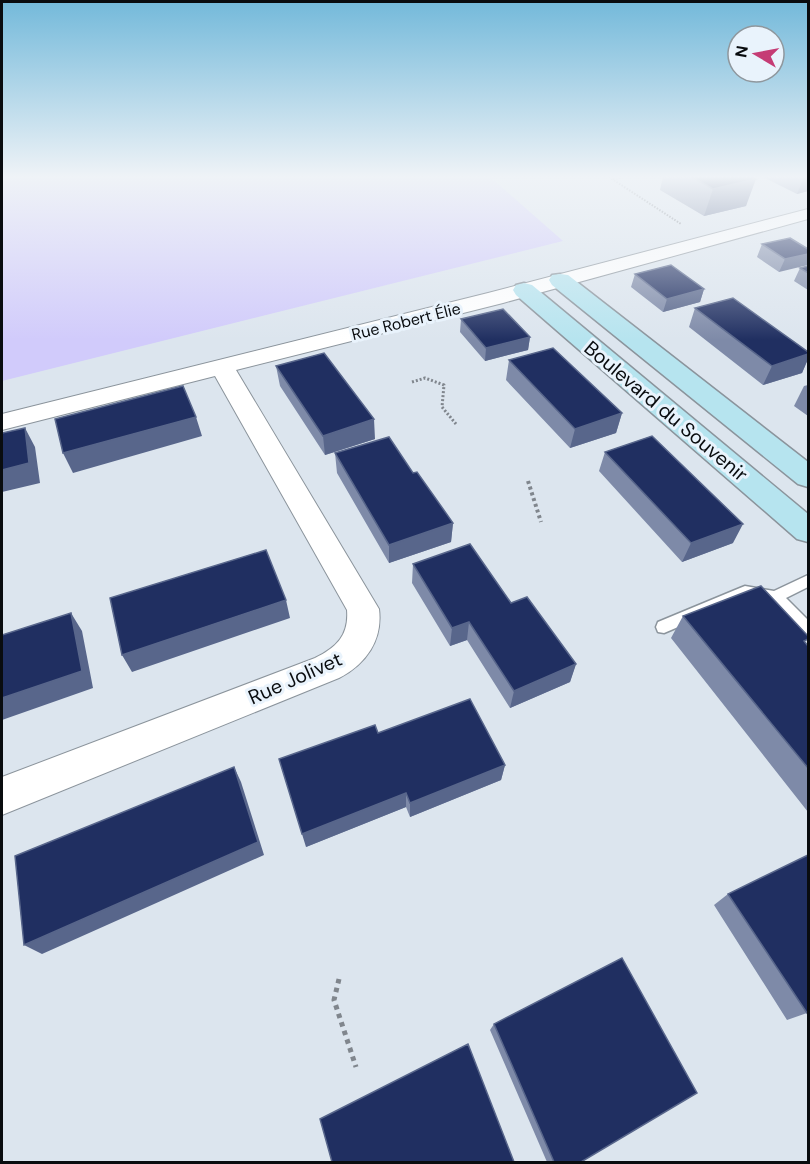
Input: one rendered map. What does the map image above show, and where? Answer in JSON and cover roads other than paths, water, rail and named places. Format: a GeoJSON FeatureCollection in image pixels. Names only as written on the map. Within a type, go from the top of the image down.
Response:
{"type":"FeatureCollection","features":[{"type":"Feature","properties":{"kind":"street","name":"Rue Robert Élie"},"geometry":{"type":"LineString","coordinates":[[2,422],[223,368],[752,231]]}},
{"type":"Feature","properties":{"kind":"street","name":"Boulevard du Souvenir"},"geometry":{"type":"LineString","coordinates":[[560,280],[808,477]]}},
{"type":"Feature","properties":{"kind":"street","name":"Boulevard du Souvenir"},"geometry":{"type":"LineString","coordinates":[[524,290],[808,531]]}},
{"type":"Feature","properties":{"kind":"street","name":"Rue Jolivet"},"geometry":{"type":"LineString","coordinates":[[2,796],[327,668],[346,657],[358,642],[365,626],[363,609],[223,368]]}},
{"type":"Feature","properties":{"kind":"lane"},"geometry":{"type":"LineString","coordinates":[[664,627],[745,592],[776,597],[808,581]]}},
{"type":"Feature","properties":{"kind":"lane"},"geometry":{"type":"LineString","coordinates":[[776,597],[808,630]]}}]}
